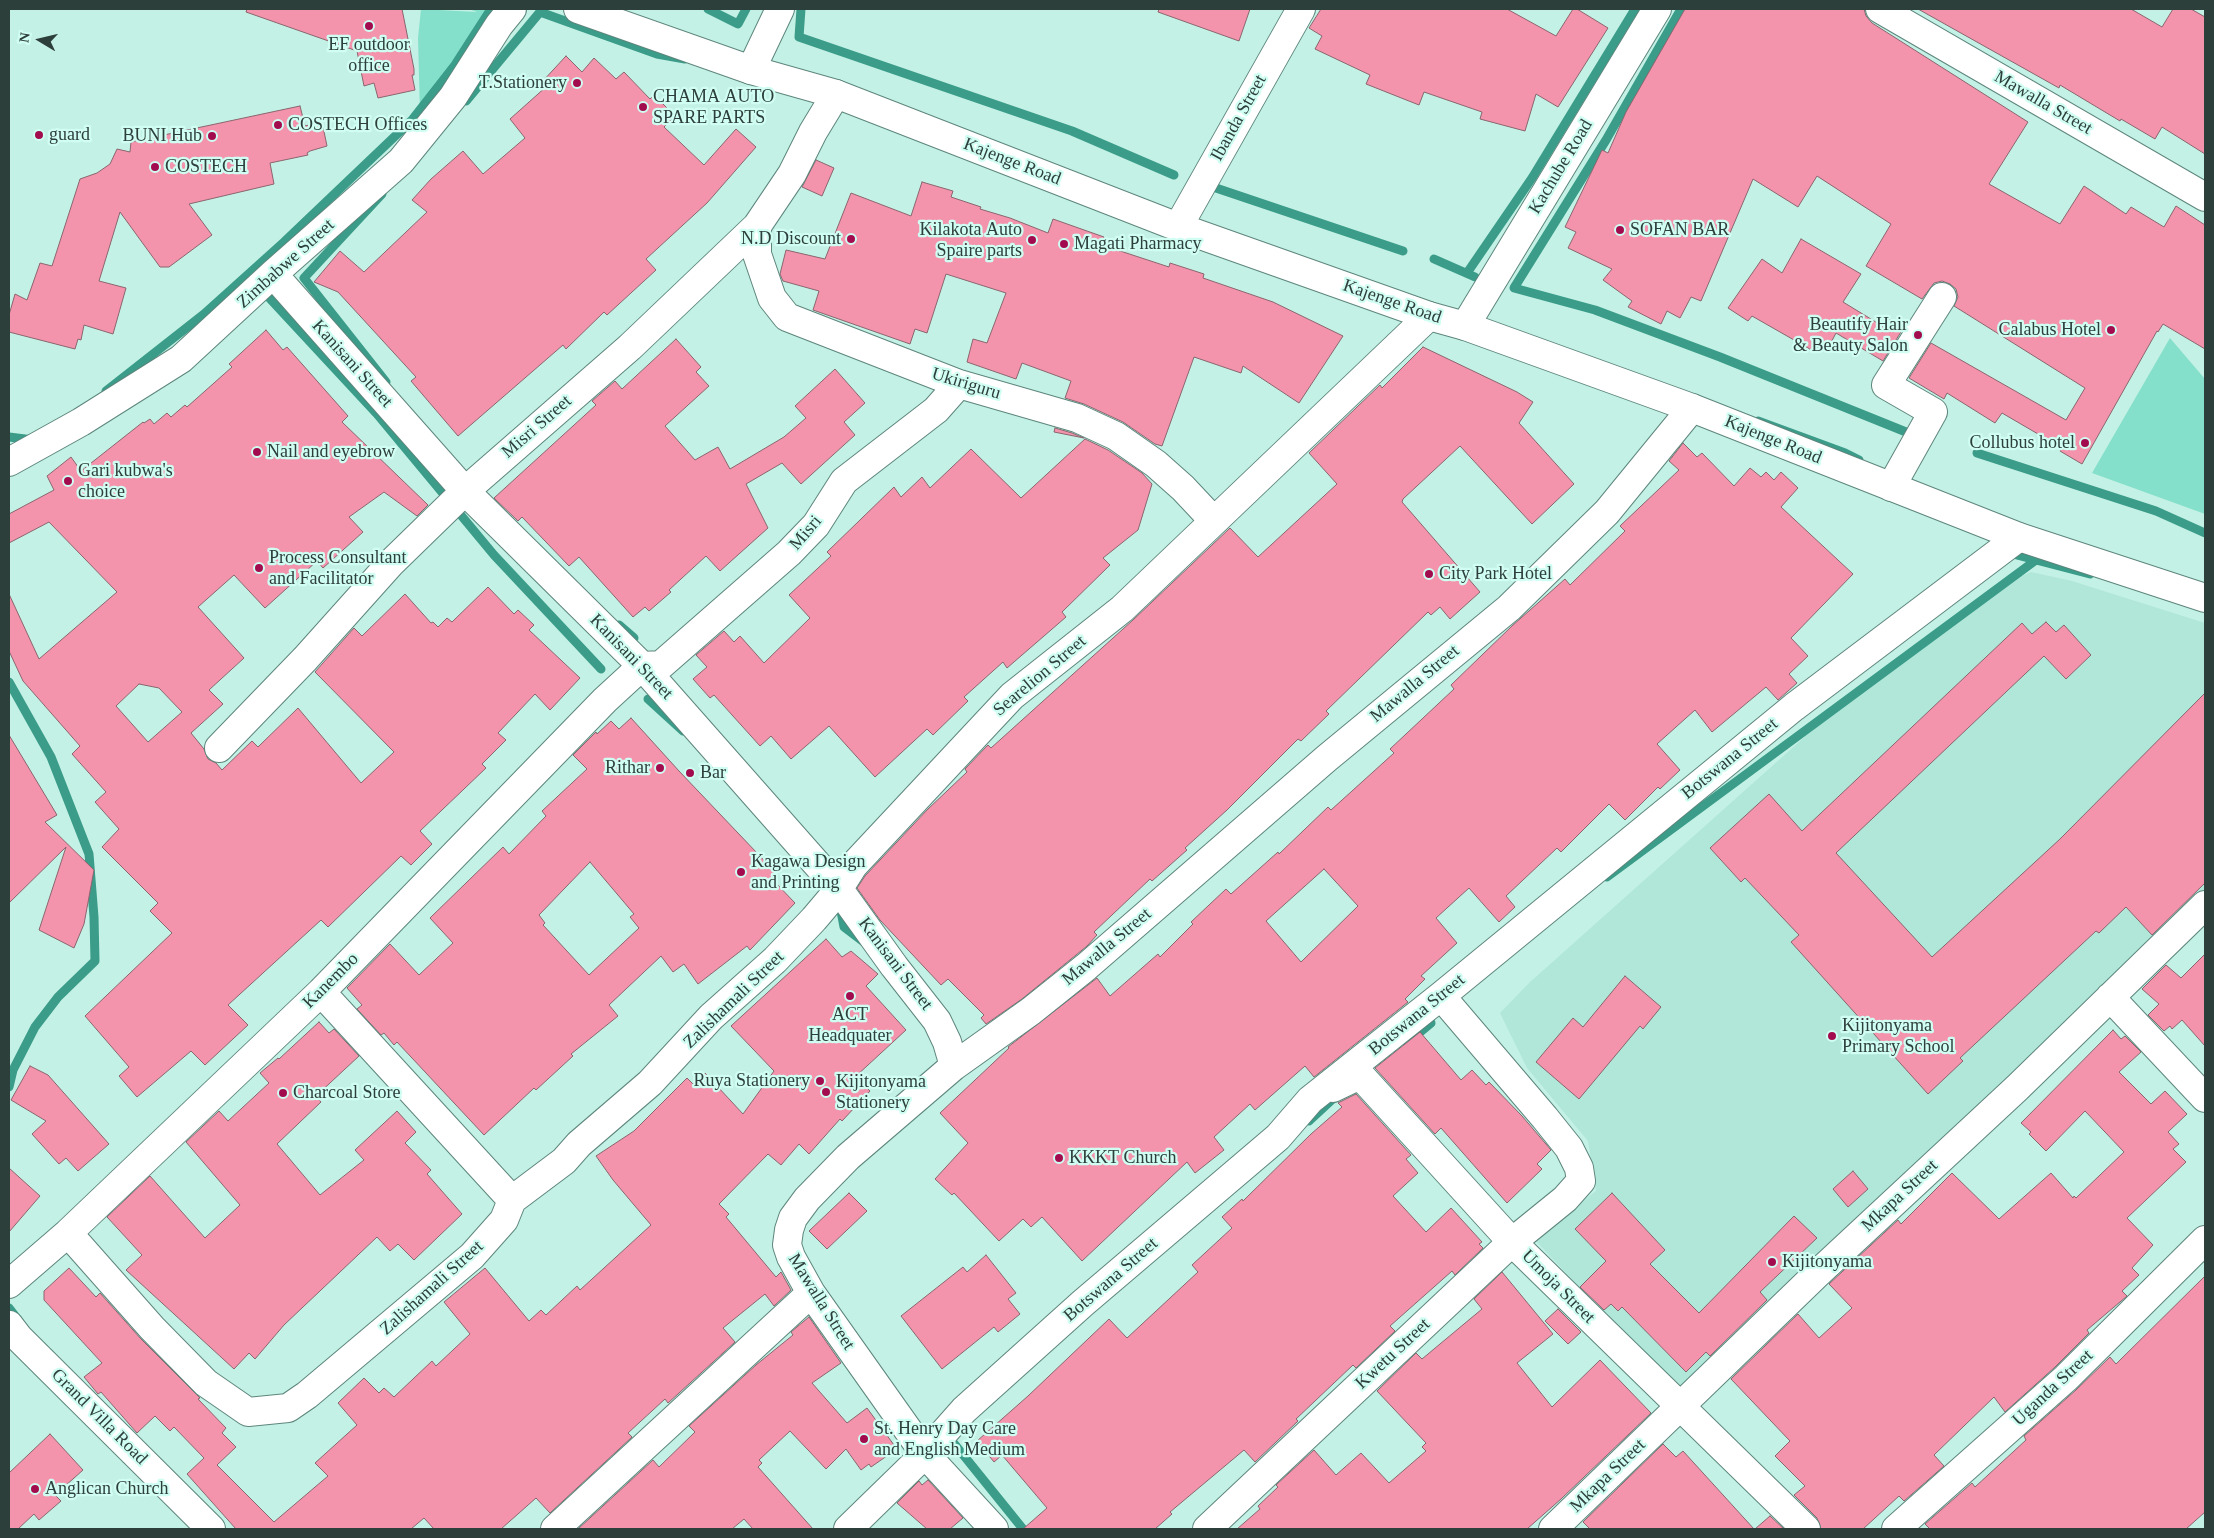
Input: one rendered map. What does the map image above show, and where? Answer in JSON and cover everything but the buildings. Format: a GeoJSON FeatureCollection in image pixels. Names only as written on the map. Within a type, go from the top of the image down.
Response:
{"type":"FeatureCollection","features":[{"type":"Feature","properties":{"kind":"street","name":"Zimbabwe Street"},"geometry":{"type":"LineString","coordinates":[[9,462],[81,422],[181,359],[273,274],[401,161],[453,97],[499,24],[512,9]]}},
{"type":"Feature","properties":{"kind":"street","name":"Kajenge Road"},"geometry":{"type":"LineString","coordinates":[[578,9],[751,70],[836,94],[1178,227],[1429,316],[1465,326],[1692,408],[2018,537],[2205,598]]}},
{"type":"Feature","properties":{"kind":"street"},"geometry":{"type":"LineString","coordinates":[[751,70],[780,9]]}},
{"type":"Feature","properties":{"kind":"street","name":"Ibanda Street"},"geometry":{"type":"LineString","coordinates":[[1178,227],[1300,9]]}},
{"type":"Feature","properties":{"kind":"street","name":"Kachube Road"},"geometry":{"type":"LineString","coordinates":[[1465,326],[1657,9]]}},
{"type":"Feature","properties":{"kind":"street","name":"Mawalla Street"},"geometry":{"type":"LineString","coordinates":[[1880,9],[2205,197]]}},
{"type":"Feature","properties":{"kind":"street","name":"Misri Street"},"geometry":{"type":"LineString","coordinates":[[219,748],[305,659],[391,563],[465,491],[630,347],[757,226],[792,174],[813,132],[836,94]]}},
{"type":"Feature","properties":{"kind":"street","name":"Ukiriguru"},"geometry":{"type":"LineString","coordinates":[[757,226],[757,254],[772,298],[786,317],[959,384],[1077,418],[1116,436],[1163,470],[1214,521]]}},
{"type":"Feature","properties":{"kind":"street","name":"Kanisani Street"},"geometry":{"type":"LineString","coordinates":[[273,274],[465,491],[642,666],[838,888],[894,966],[937,1020],[947,1042],[954,1066]]}},
{"type":"Feature","properties":{"kind":"street"},"geometry":{"type":"LineString","coordinates":[[1891,487],[1933,412],[1886,385],[1942,297]]}},
{"type":"Feature","properties":{"kind":"street","name":"Searelion Street"},"geometry":{"type":"LineString","coordinates":[[838,888],[853,866],[1012,696],[1122,608],[1429,316]]}},
{"type":"Feature","properties":{"kind":"street","name":"Misri"},"geometry":{"type":"LineString","coordinates":[[642,666],[661,665],[789,554],[816,525],[844,481],[936,410],[959,384]]}},
{"type":"Feature","properties":{"kind":"street","name":"Mawalla Street"},"geometry":{"type":"LineString","coordinates":[[994,1529],[925,1454],[811,1293],[787,1246],[793,1218],[807,1199],[848,1158],[954,1066],[1031,1011],[1079,972],[1327,758],[1509,608],[1607,512],[1692,408]]}},
{"type":"Feature","properties":{"kind":"street","name":"Botswana Street"},"geometry":{"type":"LineString","coordinates":[[848,1529],[925,1454],[964,1410],[1083,1303],[1278,1137],[1310,1100],[1441,996],[1764,731],[2018,537]]}},
{"type":"Feature","properties":{"kind":"street","name":"Kanembo"},"geometry":{"type":"LineString","coordinates":[[9,1284],[68,1233],[321,992],[605,700],[642,666]]}},
{"type":"Feature","properties":{"kind":"street","name":"Zalishamali Street"},"geometry":{"type":"LineString","coordinates":[[68,1233],[152,1328],[206,1383],[248,1412],[288,1408],[308,1395],[472,1256],[504,1220],[512,1200],[564,1161],[579,1144],[650,1083],[711,1017],[775,960],[830,900],[838,888]]}},
{"type":"Feature","properties":{"kind":"street","name":"Mkapa Street"},"geometry":{"type":"LineString","coordinates":[[1553,1529],[1824,1268],[2017,1088],[2205,905]]}},
{"type":"Feature","properties":{"kind":"street"},"geometry":{"type":"LineString","coordinates":[[321,992],[512,1200]]}},
{"type":"Feature","properties":{"kind":"street","name":"Kwetu Street"},"geometry":{"type":"LineString","coordinates":[[1207,1529],[1512,1242],[1565,1199],[1581,1180],[1579,1168],[1563,1141],[1441,996]]}},
{"type":"Feature","properties":{"kind":"street"},"geometry":{"type":"LineString","coordinates":[[2110,996],[2205,1098]]}},
{"type":"Feature","properties":{"kind":"street","name":"Umoja Street"},"geometry":{"type":"LineString","coordinates":[[1310,1100],[1360,1075],[1512,1242],[1806,1529]]}},
{"type":"Feature","properties":{"kind":"street","name":"Uganda Street"},"geometry":{"type":"LineString","coordinates":[[1896,1529],[2066,1378],[2205,1240]]}},
{"type":"Feature","properties":{"kind":"street"},"geometry":{"type":"LineString","coordinates":[[555,1529],[811,1293]]}},
{"type":"Feature","properties":{"kind":"street","name":"Grand Villa Road"},"geometry":{"type":"LineString","coordinates":[[12,1338],[211,1529]]}},
{"type":"Feature","properties":{"kind":"shaded area"},"geometry":{"type":"Polygon","coordinates":[[[421,9],[477,12],[469,9],[495,10],[420,114],[418,38],[421,9]]]}},
{"type":"Feature","properties":{"kind":"shaded area"},"geometry":{"type":"Polygon","coordinates":[[[2170,338],[2205,379],[2205,514],[2092,473],[2170,338]]]}},
{"type":"Feature","properties":{"kind":"shaded area","name":"Kijitonyama Primary School"},"geometry":{"type":"Polygon","coordinates":[[[2031,572],[2072,581],[2205,623],[2205,917],[1693,1408],[1533,1238],[1596,1191],[1588,1141],[1527,1068],[1500,1013],[1529,983],[1836,709],[1992,589],[2031,572]]]}},
{"type":"Feature","properties":{"kind":"waterway"},"geometry":{"type":"LineString","coordinates":[[106,391],[204,314],[284,242],[412,120],[455,65],[491,9]]}},
{"type":"Feature","properties":{"kind":"waterway"},"geometry":{"type":"LineString","coordinates":[[708,9],[738,24],[746,9]]}},
{"type":"Feature","properties":{"kind":"waterway"},"geometry":{"type":"LineString","coordinates":[[801,9],[799,37],[1072,131],[1174,175]]}},
{"type":"Feature","properties":{"kind":"waterway"},"geometry":{"type":"LineString","coordinates":[[1467,273],[1532,178],[1635,9]]}},
{"type":"Feature","properties":{"kind":"waterway"},"geometry":{"type":"LineString","coordinates":[[1681,9],[1606,140],[1514,288],[1595,310],[1720,357],[1916,436]]}},
{"type":"Feature","properties":{"kind":"waterway"},"geometry":{"type":"LineString","coordinates":[[466,101],[540,12],[657,54],[685,59]]}},
{"type":"Feature","properties":{"kind":"waterway"},"geometry":{"type":"LineString","coordinates":[[1216,188],[1403,251]]}},
{"type":"Feature","properties":{"kind":"waterway"},"geometry":{"type":"LineString","coordinates":[[382,194],[304,278],[386,382]]}},
{"type":"Feature","properties":{"kind":"waterway"},"geometry":{"type":"LineString","coordinates":[[1434,259],[1475,277]]}},
{"type":"Feature","properties":{"kind":"waterway"},"geometry":{"type":"LineString","coordinates":[[261,289],[377,414],[494,555],[601,669]]}},
{"type":"Feature","properties":{"kind":"waterway"},"geometry":{"type":"LineString","coordinates":[[1758,421],[1859,460]]}},
{"type":"Feature","properties":{"kind":"waterway"},"geometry":{"type":"LineString","coordinates":[[9,437],[33,440]]}},
{"type":"Feature","properties":{"kind":"waterway"},"geometry":{"type":"LineString","coordinates":[[1977,453],[2156,511],[2205,533]]}},
{"type":"Feature","properties":{"kind":"waterway"},"geometry":{"type":"LineString","coordinates":[[2013,554],[2090,574]]}},
{"type":"Feature","properties":{"kind":"waterway"},"geometry":{"type":"LineString","coordinates":[[1607,877],[2036,560]]}},
{"type":"Feature","properties":{"kind":"waterway"},"geometry":{"type":"LineString","coordinates":[[619,625],[634,638]]}},
{"type":"Feature","properties":{"kind":"waterway"},"geometry":{"type":"LineString","coordinates":[[9,682],[51,757],[89,854],[95,961],[58,997],[35,1027],[13,1070],[9,1087]]}},
{"type":"Feature","properties":{"kind":"waterway"},"geometry":{"type":"LineString","coordinates":[[648,699],[683,731]]}},
{"type":"Feature","properties":{"kind":"waterway"},"geometry":{"type":"LineString","coordinates":[[840,906],[844,927],[865,943]]}},
{"type":"Feature","properties":{"kind":"waterway"},"geometry":{"type":"LineString","coordinates":[[1407,1043],[1431,1023]]}},
{"type":"Feature","properties":{"kind":"waterway"},"geometry":{"type":"LineString","coordinates":[[1309,1121],[1336,1096]]}},
{"type":"Feature","properties":{"kind":"waterway"},"geometry":{"type":"LineString","coordinates":[[9,1308],[19,1321]]}},
{"type":"Feature","properties":{"kind":"waterway"},"geometry":{"type":"LineString","coordinates":[[949,1435],[1023,1529]]}},
{"type":"Feature","properties":{"kind":"place","name":"EF outdoor office"},"geometry":{"type":"Point","coordinates":[369,26]}},
{"type":"Feature","properties":{"kind":"place","name":"T.Stationery"},"geometry":{"type":"Point","coordinates":[577,83]}},
{"type":"Feature","properties":{"kind":"place","name":"CHAMA AUTO SPARE PARTS"},"geometry":{"type":"Point","coordinates":[643,107]}},
{"type":"Feature","properties":{"kind":"place","name":"COSTECH Offices"},"geometry":{"type":"Point","coordinates":[278,125]}},
{"type":"Feature","properties":{"kind":"place","name":"guard"},"geometry":{"type":"Point","coordinates":[39,135]}},
{"type":"Feature","properties":{"kind":"place","name":"BUNI Hub"},"geometry":{"type":"Point","coordinates":[212,136]}},
{"type":"Feature","properties":{"kind":"place","name":"COSTECH"},"geometry":{"type":"Point","coordinates":[155,167]}},
{"type":"Feature","properties":{"kind":"place","name":"SOFAN BAR"},"geometry":{"type":"Point","coordinates":[1620,230]}},
{"type":"Feature","properties":{"kind":"place","name":"N.D Discount"},"geometry":{"type":"Point","coordinates":[851,239]}},
{"type":"Feature","properties":{"kind":"place","name":"Kilakota Auto Spaire parts"},"geometry":{"type":"Point","coordinates":[1032,240]}},
{"type":"Feature","properties":{"kind":"place","name":"Magati Pharmacy"},"geometry":{"type":"Point","coordinates":[1064,244]}},
{"type":"Feature","properties":{"kind":"place","name":"Calabus Hotel"},"geometry":{"type":"Point","coordinates":[2111,330]}},
{"type":"Feature","properties":{"kind":"place","name":"Beautify Hair & Beauty Salon"},"geometry":{"type":"Point","coordinates":[1918,335]}},
{"type":"Feature","properties":{"kind":"place","name":"Collubus hotel"},"geometry":{"type":"Point","coordinates":[2085,443]}},
{"type":"Feature","properties":{"kind":"place","name":"Nail and eyebrow"},"geometry":{"type":"Point","coordinates":[257,452]}},
{"type":"Feature","properties":{"kind":"place","name":"Gari kubwa's choice"},"geometry":{"type":"Point","coordinates":[68,481]}},
{"type":"Feature","properties":{"kind":"place","name":"Process Consultant and Facilitator"},"geometry":{"type":"Point","coordinates":[259,568]}},
{"type":"Feature","properties":{"kind":"place","name":"City Park Hotel"},"geometry":{"type":"Point","coordinates":[1429,574]}},
{"type":"Feature","properties":{"kind":"place","name":"Rithar"},"geometry":{"type":"Point","coordinates":[660,768]}},
{"type":"Feature","properties":{"kind":"place","name":"Bar"},"geometry":{"type":"Point","coordinates":[690,773]}},
{"type":"Feature","properties":{"kind":"place","name":"Kagawa Design and Printing"},"geometry":{"type":"Point","coordinates":[741,872]}},
{"type":"Feature","properties":{"kind":"place","name":"ACT Headquater"},"geometry":{"type":"Point","coordinates":[850,996]}},
{"type":"Feature","properties":{"kind":"place","name":"Kijitonyama Primary School"},"geometry":{"type":"Point","coordinates":[1832,1036]}},
{"type":"Feature","properties":{"kind":"place","name":"Ruya Stationery"},"geometry":{"type":"Point","coordinates":[820,1081]}},
{"type":"Feature","properties":{"kind":"place","name":"Kijitonyama Stationery"},"geometry":{"type":"Point","coordinates":[826,1092]}},
{"type":"Feature","properties":{"kind":"place","name":"Charcoal Store"},"geometry":{"type":"Point","coordinates":[283,1093]}},
{"type":"Feature","properties":{"kind":"place","name":"KKKT Church"},"geometry":{"type":"Point","coordinates":[1059,1158]}},
{"type":"Feature","properties":{"kind":"place","name":"Kijitonyama"},"geometry":{"type":"Point","coordinates":[1772,1262]}},
{"type":"Feature","properties":{"kind":"place","name":"St. Henry Day Care and English Medium"},"geometry":{"type":"Point","coordinates":[864,1439]}},
{"type":"Feature","properties":{"kind":"place","name":"Anglican Church"},"geometry":{"type":"Point","coordinates":[35,1489]}}]}
